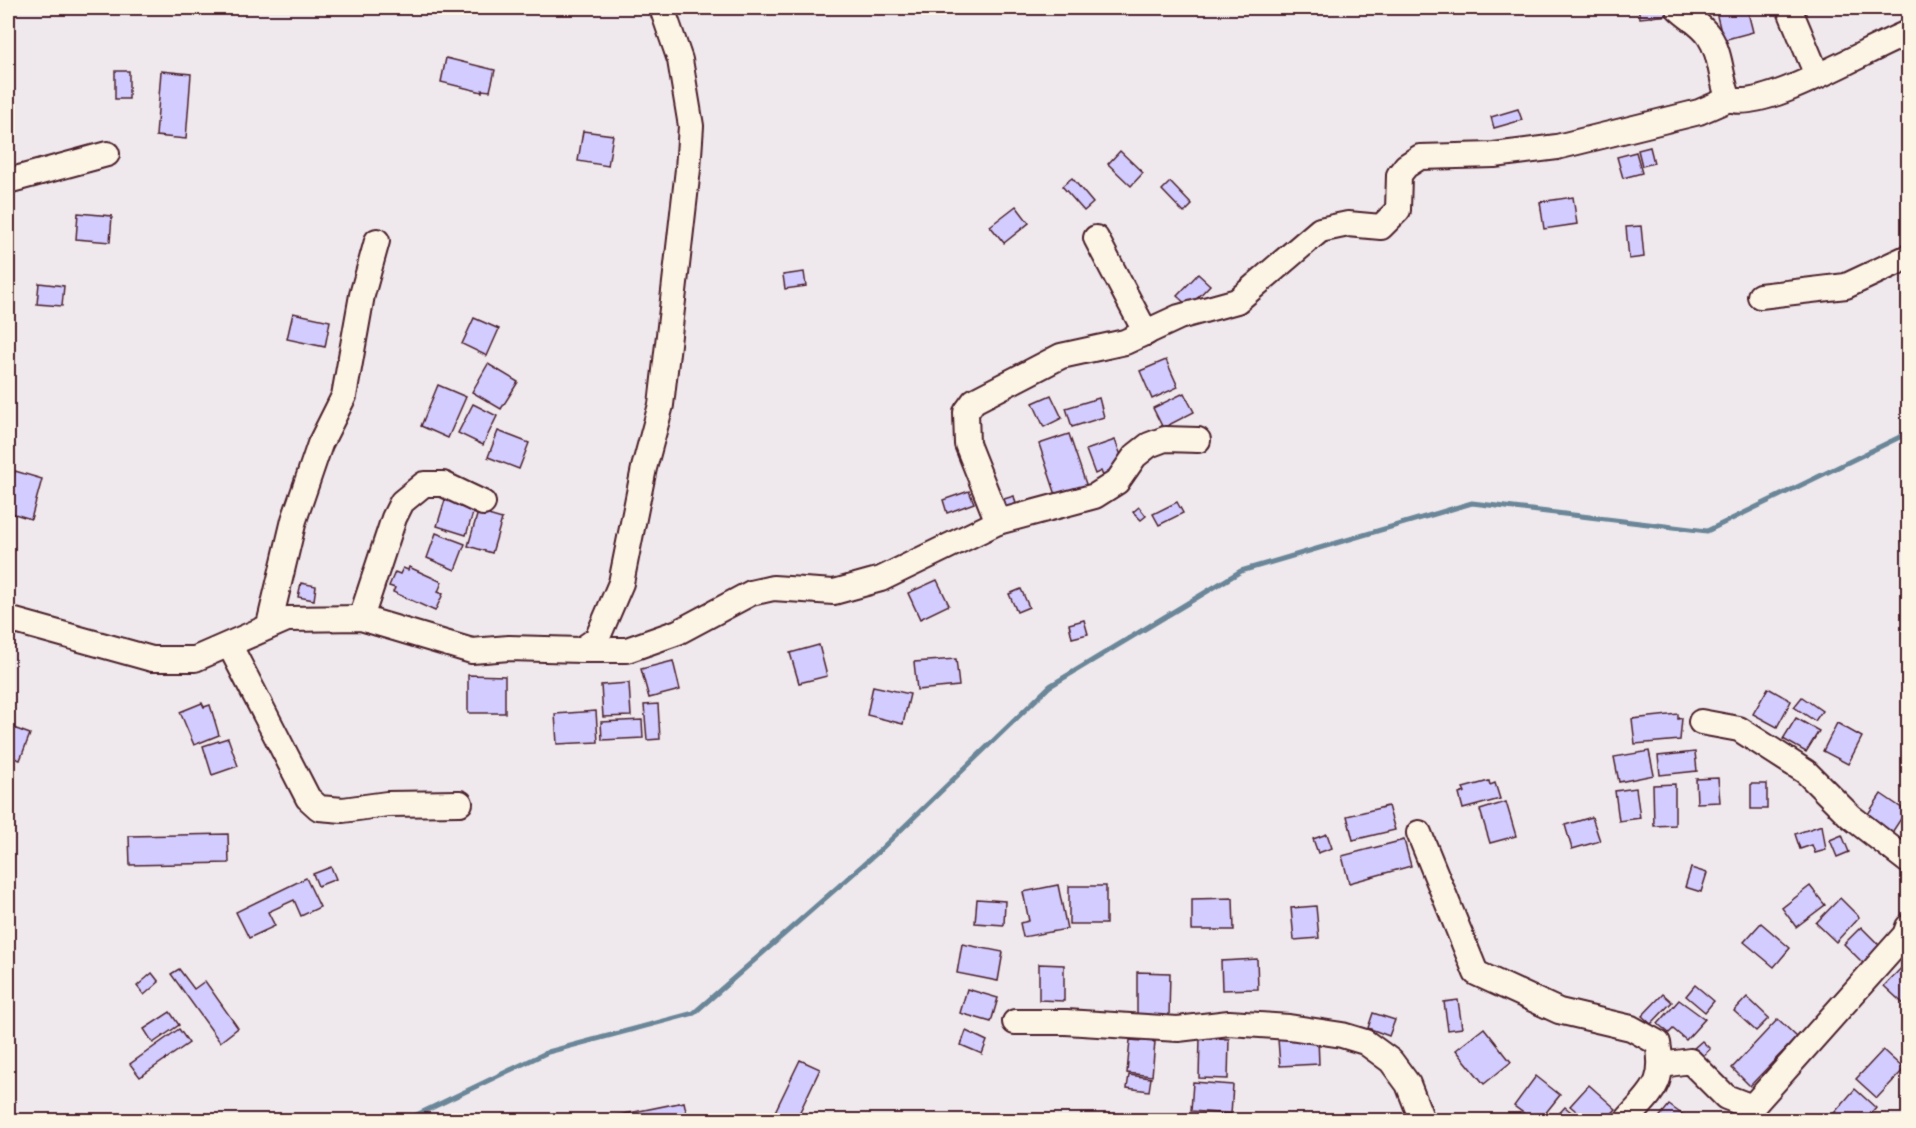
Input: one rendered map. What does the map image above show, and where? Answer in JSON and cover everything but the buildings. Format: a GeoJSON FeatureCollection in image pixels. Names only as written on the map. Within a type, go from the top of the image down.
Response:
{"type":"FeatureCollection","features":[{"type":"Feature","properties":{"kind":"street"},"geometry":{"type":"LineString","coordinates":[[581,650],[597,639],[621,583],[644,468],[661,405],[667,364],[691,126],[680,60],[662,8]]}},
{"type":"Feature","properties":{"kind":"street"},"geometry":{"type":"LineString","coordinates":[[1678,8],[1709,36],[1715,47],[1729,99]]}},
{"type":"Feature","properties":{"kind":"street"},"geometry":{"type":"LineString","coordinates":[[1789,8],[1817,75]]}},
{"type":"Feature","properties":{"kind":"street"},"geometry":{"type":"LineString","coordinates":[[998,522],[968,444],[966,412],[974,401],[1061,356],[1125,342],[1179,317],[1237,301],[1320,230],[1348,224],[1381,227],[1398,210],[1399,175],[1406,166],[1420,157],[1494,155],[1557,147],[1699,112],[1729,99],[1736,102],[1764,99],[1908,33]]}},
{"type":"Feature","properties":{"kind":"street"},"geometry":{"type":"LineString","coordinates":[[8,181],[107,154]]}},
{"type":"Feature","properties":{"kind":"street"},"geometry":{"type":"LineString","coordinates":[[1096,238],[1146,333]]}},
{"type":"Feature","properties":{"kind":"street"},"geometry":{"type":"LineString","coordinates":[[269,625],[294,520],[320,444],[344,396],[363,295],[376,242]]}},
{"type":"Feature","properties":{"kind":"street"},"geometry":{"type":"LineString","coordinates":[[1760,296],[1846,286],[1908,257]]}},
{"type":"Feature","properties":{"kind":"street"},"geometry":{"type":"LineString","coordinates":[[8,619],[152,659],[195,659],[230,646],[269,625],[287,619],[360,618],[472,651],[509,648],[627,650],[678,632],[752,593],[773,588],[834,592],[881,579],[998,522],[1095,496],[1117,482],[1135,456],[1149,445],[1165,439],[1198,440]]}},
{"type":"Feature","properties":{"kind":"street"},"geometry":{"type":"LineString","coordinates":[[360,618],[402,502],[424,483],[443,484],[483,502]]}},
{"type":"Feature","properties":{"kind":"street"},"geometry":{"type":"LineString","coordinates":[[230,646],[308,798],[319,808],[343,810],[387,804],[460,803]]}},
{"type":"Feature","properties":{"kind":"street"},"geometry":{"type":"LineString","coordinates":[[1701,722],[1739,729],[1806,772],[1850,816],[1908,861]]}},
{"type":"Feature","properties":{"kind":"street"},"geometry":{"type":"LineString","coordinates":[[1419,833],[1476,973],[1559,1011],[1631,1028],[1658,1043],[1662,1065],[1656,1087],[1627,1120]]}},
{"type":"Feature","properties":{"kind":"street"},"geometry":{"type":"LineString","coordinates":[[1662,1065],[1690,1061],[1726,1097],[1752,1107],[1905,935],[1908,927]]}},
{"type":"Feature","properties":{"kind":"street"},"geometry":{"type":"LineString","coordinates":[[1015,1022],[1066,1022],[1178,1029],[1229,1023],[1289,1027],[1342,1035],[1365,1042],[1391,1061],[1407,1084],[1422,1120]]}},
{"type":"Feature","properties":{"kind":"waterway"},"geometry":{"type":"LineString","coordinates":[[406,1120],[548,1052],[694,1013],[879,851],[1050,686],[1241,571],[1472,503],[1707,531],[1908,433]]}}]}
